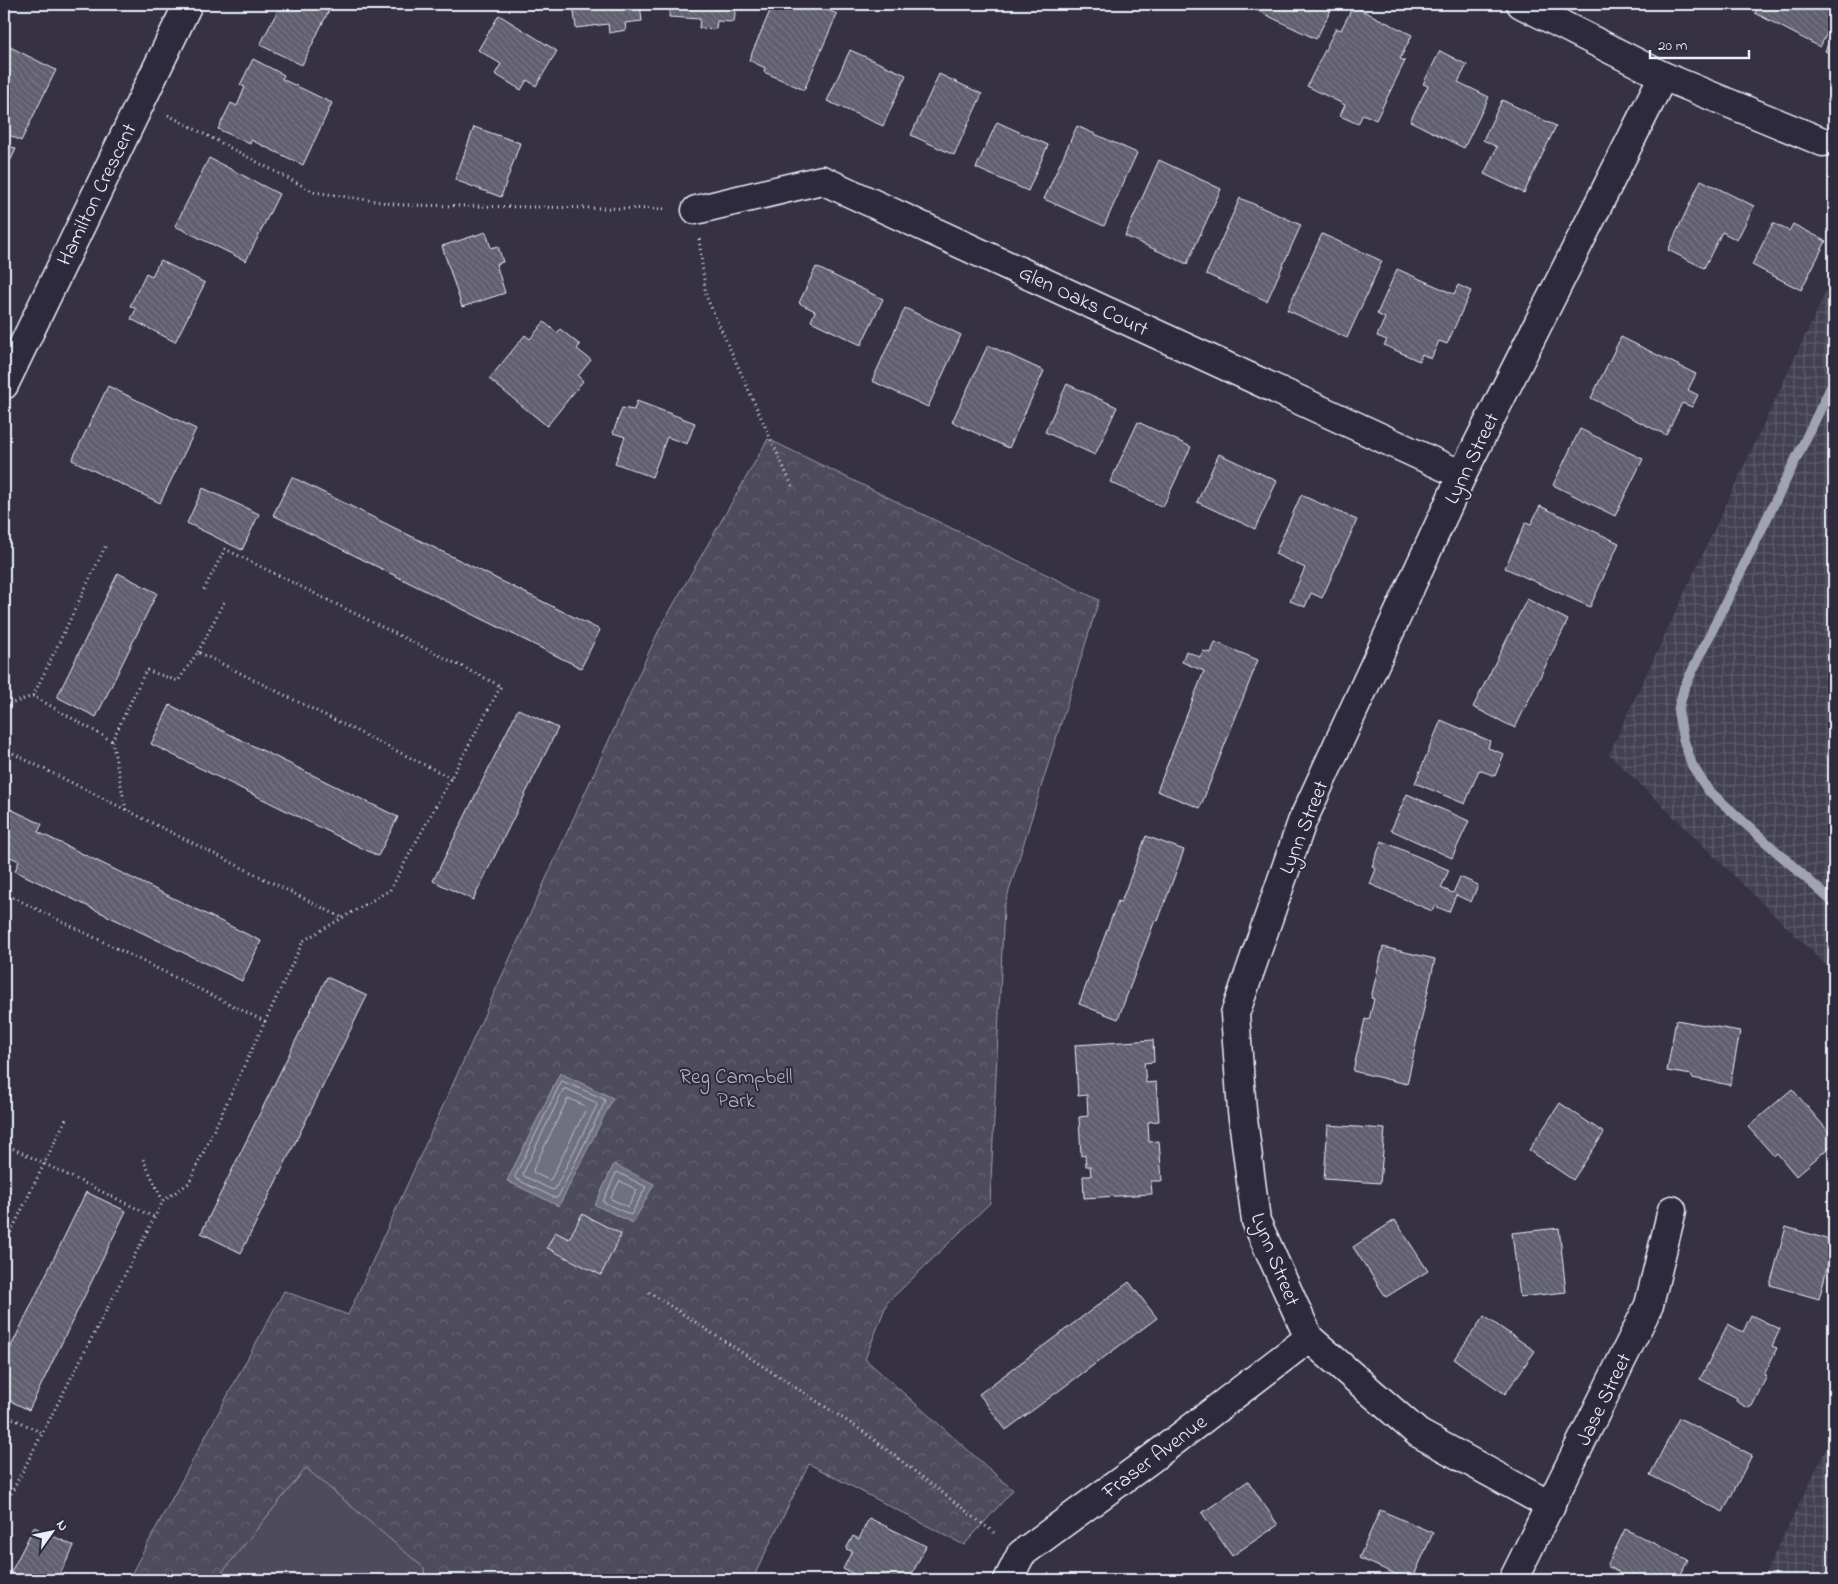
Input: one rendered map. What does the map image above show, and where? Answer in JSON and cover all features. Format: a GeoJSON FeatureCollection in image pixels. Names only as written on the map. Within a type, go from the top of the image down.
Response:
{"type":"FeatureCollection","features":[{"type":"Feature","properties":{"kind":"street","name":"Hamilton Crescent"},"geometry":{"type":"LineString","coordinates":[[4,385],[188,4]]}},
{"type":"Feature","properties":{"kind":"street"},"geometry":{"type":"LineString","coordinates":[[1521,4],[1663,76],[1823,142]]}},
{"type":"Feature","properties":{"kind":"street","name":"Lynn Street"},"geometry":{"type":"LineString","coordinates":[[1551,1506],[1418,1433],[1309,1338],[1256,1221],[1242,1110],[1235,1014],[1302,822],[1462,475],[1663,76]]}},
{"type":"Feature","properties":{"kind":"street","name":"Glen Oaks Court"},"geometry":{"type":"LineString","coordinates":[[696,210],[822,180],[1462,475]]}},
{"type":"Feature","properties":{"kind":"street","name":"Jase Street"},"geometry":{"type":"LineString","coordinates":[[1513,1580],[1649,1305],[1672,1210]]}},
{"type":"Feature","properties":{"kind":"street","name":"Fraser Avenue"},"geometry":{"type":"LineString","coordinates":[[1008,1580],[1021,1554],[1151,1459],[1309,1338]]}},
{"type":"Feature","properties":{"kind":"path"},"geometry":{"type":"LineString","coordinates":[[141,101],[314,192],[401,205],[696,210],[706,296],[793,488]]}},
{"type":"Feature","properties":{"kind":"path"},"geometry":{"type":"LineString","coordinates":[[4,706],[32,696],[107,543]]}},
{"type":"Feature","properties":{"kind":"path"},"geometry":{"type":"LineString","coordinates":[[4,1507],[163,1201],[189,1183],[303,941],[390,890],[501,686],[225,549],[203,591]]}},
{"type":"Feature","properties":{"kind":"path"},"geometry":{"type":"LineString","coordinates":[[126,810],[112,741],[146,670],[178,681],[198,652],[224,602]]}},
{"type":"Feature","properties":{"kind":"path"},"geometry":{"type":"LineString","coordinates":[[198,652],[451,778]]}},
{"type":"Feature","properties":{"kind":"path"},"geometry":{"type":"LineString","coordinates":[[32,696],[112,741]]}},
{"type":"Feature","properties":{"kind":"path"},"geometry":{"type":"LineString","coordinates":[[4,749],[344,918]]}},
{"type":"Feature","properties":{"kind":"path"},"geometry":{"type":"LineString","coordinates":[[4,893],[266,1022]]}},
{"type":"Feature","properties":{"kind":"path"},"geometry":{"type":"LineString","coordinates":[[4,1246],[66,1119]]}},
{"type":"Feature","properties":{"kind":"path"},"geometry":{"type":"LineString","coordinates":[[4,1144],[43,1165],[154,1218]]}},
{"type":"Feature","properties":{"kind":"path"},"geometry":{"type":"LineString","coordinates":[[143,1159],[163,1201]]}},
{"type":"Feature","properties":{"kind":"path"},"geometry":{"type":"LineString","coordinates":[[649,1292],[864,1432],[1021,1554]]}},
{"type":"Feature","properties":{"kind":"path"},"geometry":{"type":"LineString","coordinates":[[4,1414],[42,1433]]}},
{"type":"Feature","properties":{"kind":"shaded area"},"geometry":{"type":"Polygon","coordinates":[[[1834,274],[1834,973],[1609,754],[1834,274]]]}},
{"type":"Feature","properties":{"kind":"shaded area"},"geometry":{"type":"Polygon","coordinates":[[[1834,1433],[1834,1580],[1762,1580],[1834,1433]]]}},
{"type":"Feature","properties":{"kind":"green space","name":"Reg Campbell Park"},"geometry":{"type":"Polygon","coordinates":[[[768,439],[1099,600],[1004,907],[990,1203],[887,1303],[865,1359],[1013,1490],[964,1545],[809,1464],[752,1580],[128,1580],[284,1291],[348,1315],[659,630],[768,439]]]}},
{"type":"Feature","properties":{"kind":"green space"},"geometry":{"type":"Polygon","coordinates":[[[306,1468],[424,1568],[425,1580],[216,1580],[306,1468]]]}},
{"type":"Feature","properties":{"kind":"water"},"geometry":{"type":"Polygon","coordinates":[[[560,1073],[613,1098],[559,1206],[507,1181],[560,1073]]]}},
{"type":"Feature","properties":{"kind":"water"},"geometry":{"type":"Polygon","coordinates":[[[614,1164],[654,1184],[633,1223],[595,1205],[614,1164]]]}},
{"type":"Feature","properties":{"kind":"building"},"geometry":{"type":"Polygon","coordinates":[[[281,4],[332,4],[302,65],[260,45],[281,4]]]}},
{"type":"Feature","properties":{"kind":"building"},"geometry":{"type":"Polygon","coordinates":[[[573,4],[640,4],[642,21],[625,23],[626,30],[609,33],[608,24],[576,28],[573,4]]]}},
{"type":"Feature","properties":{"kind":"building"},"geometry":{"type":"Polygon","coordinates":[[[670,4],[736,4],[734,22],[717,21],[716,29],[699,28],[700,19],[669,17],[670,4]]]}},
{"type":"Feature","properties":{"kind":"building"},"geometry":{"type":"Polygon","coordinates":[[[773,4],[815,4],[837,14],[804,90],[764,72],[765,68],[749,60],[773,4]]]}},
{"type":"Feature","properties":{"kind":"building"},"geometry":{"type":"Polygon","coordinates":[[[1259,4],[1334,4],[1316,39],[1256,10],[1259,4]]]}},
{"type":"Feature","properties":{"kind":"building"},"geometry":{"type":"Polygon","coordinates":[[[1760,4],[1834,4],[1834,19],[1820,47],[1755,13],[1760,4]]]}},
{"type":"Feature","properties":{"kind":"building"},"geometry":{"type":"Polygon","coordinates":[[[1353,6],[1412,35],[1400,59],[1405,61],[1376,120],[1363,114],[1358,124],[1340,116],[1345,105],[1307,86],[1336,28],[1341,30],[1353,6]]]}},
{"type":"Feature","properties":{"kind":"building"},"geometry":{"type":"Polygon","coordinates":[[[499,15],[557,51],[536,86],[527,80],[521,90],[495,74],[501,64],[478,50],[499,15]]]}},
{"type":"Feature","properties":{"kind":"building"},"geometry":{"type":"Polygon","coordinates":[[[1834,30],[1834,56],[1825,51],[1834,30]]]}},
{"type":"Feature","properties":{"kind":"building"},"geometry":{"type":"Polygon","coordinates":[[[8,46],[56,70],[21,141],[4,132],[4,56],[8,46]]]}},
{"type":"Feature","properties":{"kind":"building"},"geometry":{"type":"Polygon","coordinates":[[[850,50],[906,75],[883,126],[827,101],[850,50]]]}},
{"type":"Feature","properties":{"kind":"building"},"geometry":{"type":"Polygon","coordinates":[[[1440,51],[1467,65],[1458,82],[1489,97],[1464,148],[1410,121],[1428,86],[1423,84],[1440,51]]]}},
{"type":"Feature","properties":{"kind":"building"},"geometry":{"type":"Polygon","coordinates":[[[253,59],[284,75],[282,79],[332,103],[303,165],[251,140],[250,144],[218,129],[231,103],[237,106],[245,87],[240,85],[253,59]]]}},
{"type":"Feature","properties":{"kind":"building"},"geometry":{"type":"Polygon","coordinates":[[[939,74],[982,94],[954,155],[911,135],[939,74]]]}},
{"type":"Feature","properties":{"kind":"building"},"geometry":{"type":"Polygon","coordinates":[[[1502,100],[1556,126],[1524,193],[1484,174],[1497,147],[1483,140],[1502,100]]]}},
{"type":"Feature","properties":{"kind":"building"},"geometry":{"type":"Polygon","coordinates":[[[997,122],[1048,145],[1028,191],[976,168],[997,122]]]}},
{"type":"Feature","properties":{"kind":"building"},"geometry":{"type":"Polygon","coordinates":[[[1077,126],[1137,153],[1104,226],[1044,199],[1077,126]]]}},
{"type":"Feature","properties":{"kind":"building"},"geometry":{"type":"Polygon","coordinates":[[[474,127],[520,143],[501,197],[455,180],[474,127]]]}},
{"type":"Feature","properties":{"kind":"building"},"geometry":{"type":"Polygon","coordinates":[[[4,143],[16,149],[4,174],[4,143]]]}},
{"type":"Feature","properties":{"kind":"building"},"geometry":{"type":"Polygon","coordinates":[[[209,158],[279,194],[246,261],[175,226],[209,158]]]}},
{"type":"Feature","properties":{"kind":"building"},"geometry":{"type":"Polygon","coordinates":[[[1159,160],[1221,189],[1187,264],[1125,236],[1159,160]]]}},
{"type":"Feature","properties":{"kind":"building"},"geometry":{"type":"Polygon","coordinates":[[[1701,180],[1754,206],[1737,240],[1722,232],[1704,268],[1668,250],[1701,180]]]}},
{"type":"Feature","properties":{"kind":"building"},"geometry":{"type":"Polygon","coordinates":[[[1240,198],[1301,225],[1267,301],[1206,274],[1240,198]]]}},
{"type":"Feature","properties":{"kind":"building"},"geometry":{"type":"Polygon","coordinates":[[[1773,223],[1789,231],[1793,224],[1826,241],[1801,290],[1752,265],[1773,223]]]}},
{"type":"Feature","properties":{"kind":"building"},"geometry":{"type":"Polygon","coordinates":[[[486,232],[491,248],[498,246],[503,262],[496,264],[505,293],[462,307],[442,246],[486,232]]]}},
{"type":"Feature","properties":{"kind":"building"},"geometry":{"type":"Polygon","coordinates":[[[1322,234],[1382,261],[1347,338],[1287,310],[1322,234]]]}},
{"type":"Feature","properties":{"kind":"building"},"geometry":{"type":"Polygon","coordinates":[[[160,260],[205,283],[175,342],[131,319],[136,309],[130,306],[146,273],[152,276],[160,260]]]}},
{"type":"Feature","properties":{"kind":"building"},"geometry":{"type":"Polygon","coordinates":[[[816,267],[883,299],[861,345],[811,321],[815,311],[799,303],[816,267]]]}},
{"type":"Feature","properties":{"kind":"building"},"geometry":{"type":"Polygon","coordinates":[[[1397,269],[1454,294],[1458,285],[1471,291],[1447,344],[1439,341],[1431,359],[1422,354],[1419,361],[1384,345],[1387,340],[1377,336],[1385,318],[1377,314],[1397,269]]]}},
{"type":"Feature","properties":{"kind":"building"},"geometry":{"type":"Polygon","coordinates":[[[905,308],[961,335],[928,407],[872,381],[905,308]]]}},
{"type":"Feature","properties":{"kind":"building"},"geometry":{"type":"Polygon","coordinates":[[[544,322],[557,333],[560,329],[580,345],[577,349],[591,360],[578,376],[583,381],[547,426],[489,379],[525,335],[530,339],[544,322]]]}},
{"type":"Feature","properties":{"kind":"building"},"geometry":{"type":"Polygon","coordinates":[[[1621,337],[1696,374],[1688,390],[1698,395],[1692,407],[1682,403],[1666,435],[1591,398],[1621,337]]]}},
{"type":"Feature","properties":{"kind":"building"},"geometry":{"type":"Polygon","coordinates":[[[988,345],[1044,371],[1009,448],[952,422],[988,345]]]}},
{"type":"Feature","properties":{"kind":"building"},"geometry":{"type":"Polygon","coordinates":[[[1067,384],[1117,407],[1095,455],[1045,432],[1067,384]]]}},
{"type":"Feature","properties":{"kind":"building"},"geometry":{"type":"Polygon","coordinates":[[[108,386],[196,429],[160,503],[72,460],[108,386]]]}},
{"type":"Feature","properties":{"kind":"building"},"geometry":{"type":"Polygon","coordinates":[[[637,401],[695,423],[687,444],[667,437],[652,477],[615,463],[625,437],[613,433],[622,408],[634,410],[637,401]]]}},
{"type":"Feature","properties":{"kind":"building"},"geometry":{"type":"Polygon","coordinates":[[[1138,422],[1191,447],[1163,507],[1110,482],[1138,422]]]}},
{"type":"Feature","properties":{"kind":"building"},"geometry":{"type":"Polygon","coordinates":[[[1580,429],[1643,459],[1615,516],[1553,485],[1580,429]]]}},
{"type":"Feature","properties":{"kind":"building"},"geometry":{"type":"Polygon","coordinates":[[[1219,454],[1277,481],[1255,529],[1197,502],[1219,454]]]}},
{"type":"Feature","properties":{"kind":"building"},"geometry":{"type":"Polygon","coordinates":[[[292,477],[600,630],[581,668],[273,515],[292,477]]]}},
{"type":"Feature","properties":{"kind":"building"},"geometry":{"type":"Polygon","coordinates":[[[203,488],[259,514],[242,550],[187,523],[203,488]]]}},
{"type":"Feature","properties":{"kind":"building"},"geometry":{"type":"Polygon","coordinates":[[[1301,495],[1357,520],[1322,598],[1311,593],[1305,607],[1290,601],[1305,568],[1275,554],[1301,495]]]}},
{"type":"Feature","properties":{"kind":"building"},"geometry":{"type":"Polygon","coordinates":[[[1540,506],[1619,543],[1590,607],[1505,568],[1526,522],[1531,524],[1540,506]]]}},
{"type":"Feature","properties":{"kind":"building"},"geometry":{"type":"Polygon","coordinates":[[[118,573],[157,593],[96,717],[57,697],[118,573]]]}},
{"type":"Feature","properties":{"kind":"building"},"geometry":{"type":"Polygon","coordinates":[[[1527,599],[1568,620],[1515,728],[1473,707],[1527,599]]]}},
{"type":"Feature","properties":{"kind":"building"},"geometry":{"type":"Polygon","coordinates":[[[1215,642],[1258,660],[1200,808],[1157,791],[1204,671],[1182,662],[1186,651],[1200,657],[1203,651],[1211,653],[1215,642]]]}},
{"type":"Feature","properties":{"kind":"building"},"geometry":{"type":"Polygon","coordinates":[[[170,705],[398,817],[378,856],[151,744],[170,705]]]}},
{"type":"Feature","properties":{"kind":"building"},"geometry":{"type":"Polygon","coordinates":[[[518,709],[558,728],[473,900],[433,881],[518,709]]]}},
{"type":"Feature","properties":{"kind":"building"},"geometry":{"type":"Polygon","coordinates":[[[1441,720],[1490,741],[1488,748],[1504,754],[1495,776],[1479,770],[1465,804],[1415,783],[1441,720]]]}},
{"type":"Feature","properties":{"kind":"building"},"geometry":{"type":"Polygon","coordinates":[[[1407,794],[1469,821],[1452,858],[1391,830],[1407,794]]]}},
{"type":"Feature","properties":{"kind":"building"},"geometry":{"type":"Polygon","coordinates":[[[4,806],[42,824],[38,832],[261,941],[242,981],[15,871],[19,861],[4,854],[4,806]]]}},
{"type":"Feature","properties":{"kind":"building"},"geometry":{"type":"Polygon","coordinates":[[[1146,836],[1184,850],[1158,921],[1155,920],[1118,1019],[1079,1004],[1118,901],[1121,902],[1146,836]]]}},
{"type":"Feature","properties":{"kind":"building"},"geometry":{"type":"Polygon","coordinates":[[[1382,841],[1449,870],[1441,888],[1453,893],[1460,877],[1478,885],[1471,902],[1456,895],[1449,912],[1435,906],[1432,911],[1370,884],[1376,869],[1372,866],[1382,841]]]}},
{"type":"Feature","properties":{"kind":"building"},"geometry":{"type":"Polygon","coordinates":[[[1383,947],[1435,959],[1407,1084],[1353,1071],[1365,1019],[1369,1020],[1374,999],[1371,998],[1383,947]]]}},
{"type":"Feature","properties":{"kind":"building"},"geometry":{"type":"Polygon","coordinates":[[[327,977],[367,996],[241,1253],[201,1233],[327,977]]]}},
{"type":"Feature","properties":{"kind":"building"},"geometry":{"type":"Polygon","coordinates":[[[1676,1020],[1740,1031],[1730,1085],[1692,1078],[1692,1075],[1667,1071],[1676,1020]]]}},
{"type":"Feature","properties":{"kind":"building"},"geometry":{"type":"Polygon","coordinates":[[[1153,1040],[1154,1062],[1144,1063],[1146,1083],[1156,1082],[1159,1121],[1148,1122],[1149,1142],[1159,1141],[1162,1181],[1151,1181],[1152,1194],[1084,1198],[1083,1176],[1091,1176],[1090,1166],[1086,1166],[1085,1155],[1081,1156],[1079,1117],[1088,1116],[1087,1095],[1078,1096],[1075,1045],[1153,1040]]]}},
{"type":"Feature","properties":{"kind":"building"},"geometry":{"type":"Polygon","coordinates":[[[1792,1089],[1834,1138],[1834,1143],[1796,1176],[1777,1153],[1774,1156],[1748,1127],[1792,1089]]]}},
{"type":"Feature","properties":{"kind":"building"},"geometry":{"type":"Polygon","coordinates":[[[1560,1103],[1604,1133],[1573,1180],[1529,1150],[1560,1103]]]}},
{"type":"Feature","properties":{"kind":"building"},"geometry":{"type":"Polygon","coordinates":[[[1328,1125],[1385,1129],[1380,1183],[1324,1179],[1328,1125]]]}},
{"type":"Feature","properties":{"kind":"building"},"geometry":{"type":"Polygon","coordinates":[[[86,1192],[126,1211],[29,1410],[4,1398],[4,1361],[86,1192]]]}},
{"type":"Feature","properties":{"kind":"building"},"geometry":{"type":"Polygon","coordinates":[[[582,1214],[621,1234],[601,1275],[547,1248],[555,1232],[569,1239],[582,1214]]]}},
{"type":"Feature","properties":{"kind":"building"},"geometry":{"type":"Polygon","coordinates":[[[1395,1220],[1428,1271],[1386,1297],[1353,1247],[1395,1220]]]}},
{"type":"Feature","properties":{"kind":"building"},"geometry":{"type":"Polygon","coordinates":[[[1786,1227],[1834,1241],[1819,1299],[1770,1285],[1786,1227]]]}},
{"type":"Feature","properties":{"kind":"building"},"geometry":{"type":"Polygon","coordinates":[[[1559,1228],[1566,1292],[1520,1297],[1512,1233],[1559,1228]]]}},
{"type":"Feature","properties":{"kind":"building"},"geometry":{"type":"Polygon","coordinates":[[[1129,1282],[1157,1318],[1006,1430],[979,1394],[1129,1282]]]}},
{"type":"Feature","properties":{"kind":"building"},"geometry":{"type":"Polygon","coordinates":[[[1751,1315],[1780,1329],[1772,1346],[1777,1348],[1764,1375],[1767,1376],[1752,1406],[1748,1408],[1736,1401],[1737,1398],[1700,1379],[1728,1324],[1743,1332],[1751,1315]]]}},
{"type":"Feature","properties":{"kind":"building"},"geometry":{"type":"Polygon","coordinates":[[[1484,1316],[1535,1351],[1505,1394],[1454,1359],[1484,1316]]]}},
{"type":"Feature","properties":{"kind":"building"},"geometry":{"type":"Polygon","coordinates":[[[1679,1418],[1752,1455],[1723,1512],[1650,1475],[1679,1418]]]}},
{"type":"Feature","properties":{"kind":"building"},"geometry":{"type":"Polygon","coordinates":[[[1248,1481],[1278,1525],[1232,1556],[1202,1513],[1248,1481]]]}},
{"type":"Feature","properties":{"kind":"building"},"geometry":{"type":"Polygon","coordinates":[[[1380,1510],[1433,1533],[1412,1580],[1359,1558],[1380,1510]]]}},
{"type":"Feature","properties":{"kind":"building"},"geometry":{"type":"Polygon","coordinates":[[[869,1518],[926,1546],[909,1580],[858,1580],[859,1577],[843,1569],[852,1551],[846,1549],[853,1536],[859,1539],[869,1518]]]}},
{"type":"Feature","properties":{"kind":"building"},"geometry":{"type":"Polygon","coordinates":[[[34,1527],[74,1546],[57,1580],[7,1580],[34,1527]]]}},
{"type":"Feature","properties":{"kind":"building"},"geometry":{"type":"Polygon","coordinates":[[[1625,1529],[1688,1560],[1678,1580],[1614,1580],[1619,1572],[1607,1566],[1625,1529]]]}},
{"type":"Feature","properties":{"kind":"waterway"},"geometry":{"type":"LineString","coordinates":[[1834,381],[1684,688],[1678,711],[1683,738],[1692,765],[1708,790],[1834,903]]}}]}
